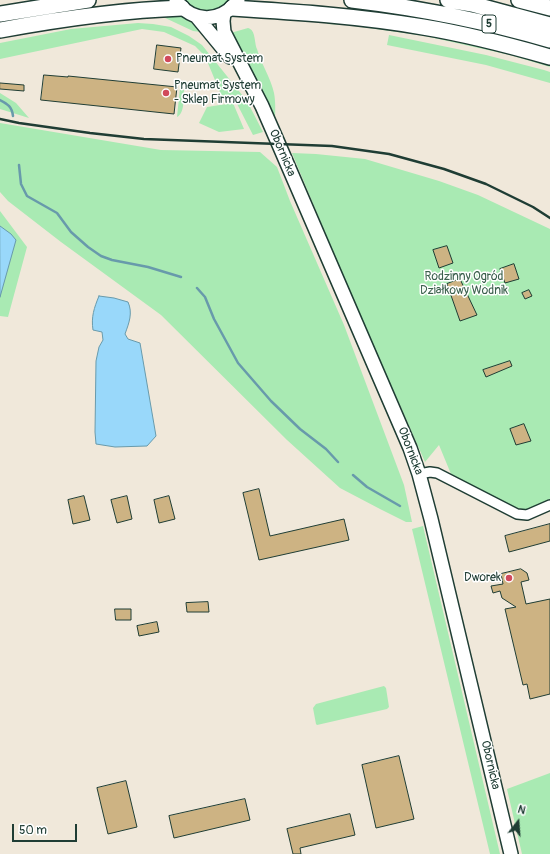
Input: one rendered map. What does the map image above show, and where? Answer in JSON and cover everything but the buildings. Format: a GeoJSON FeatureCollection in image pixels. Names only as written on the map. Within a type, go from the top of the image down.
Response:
{"type":"FeatureCollection","features":[{"type":"Feature","properties":{"kind":"main road"},"geometry":{"type":"LineString","coordinates":[[0,14],[88,0]]}},
{"type":"Feature","properties":{"kind":"main road","name":"5"},"geometry":{"type":"LineString","coordinates":[[352,0],[449,14],[550,40]]}},
{"type":"Feature","properties":{"kind":"main road","name":"5"},"geometry":{"type":"LineString","coordinates":[[448,0],[472,4],[550,25]]}},
{"type":"Feature","properties":{"kind":"main road"},"geometry":{"type":"LineString","coordinates":[[519,0],[550,8]]}},
{"type":"Feature","properties":{"kind":"main road"},"geometry":{"type":"LineString","coordinates":[[0,30],[52,20],[179,4]]}},
{"type":"Feature","properties":{"kind":"main road","name":"Obornicka"},"geometry":{"type":"LineString","coordinates":[[179,4],[197,17],[243,71]]}},
{"type":"Feature","properties":{"kind":"main road"},"geometry":{"type":"LineString","coordinates":[[197,17],[209,18],[232,7],[316,13],[394,22],[477,38],[550,58]]}},
{"type":"Feature","properties":{"kind":"main road","name":"Obornicka"},"geometry":{"type":"LineString","coordinates":[[232,7],[223,21],[224,32],[262,106],[410,448],[419,474],[511,854]]}},
{"type":"Feature","properties":{"kind":"street"},"geometry":{"type":"LineString","coordinates":[[419,474],[430,472],[438,473],[517,514],[527,515],[550,505]]}},
{"type":"Feature","properties":{"kind":"green space"},"geometry":{"type":"Polygon","coordinates":[[[184,0],[233,0],[222,8],[202,11],[195,9],[184,0]]]}},
{"type":"Feature","properties":{"kind":"green space"},"geometry":{"type":"Polygon","coordinates":[[[264,1],[271,3],[342,8],[412,18],[515,40],[550,49],[550,51],[264,5],[264,1]]]}},
{"type":"Feature","properties":{"kind":"green space"},"geometry":{"type":"Polygon","coordinates":[[[180,15],[194,23],[201,32],[193,31],[161,16],[180,15]]]}},
{"type":"Feature","properties":{"kind":"green space"},"geometry":{"type":"Polygon","coordinates":[[[327,21],[392,25],[550,61],[550,67],[510,55],[425,36],[348,25],[327,24],[327,21]]]}},
{"type":"Feature","properties":{"kind":"green space"},"geometry":{"type":"Polygon","coordinates":[[[138,23],[171,27],[189,36],[202,45],[247,101],[263,132],[253,135],[233,96],[222,97],[205,56],[195,46],[164,32],[142,29],[0,59],[0,43],[71,29],[138,23]]]}},
{"type":"Feature","properties":{"kind":"green space"},"geometry":{"type":"Polygon","coordinates":[[[248,28],[251,29],[254,34],[259,55],[273,87],[275,101],[275,124],[227,34],[248,28]]]}},
{"type":"Feature","properties":{"kind":"green space"},"geometry":{"type":"Polygon","coordinates":[[[389,35],[486,55],[544,70],[550,72],[550,83],[486,65],[387,45],[389,35]]]}},
{"type":"Feature","properties":{"kind":"green space"},"geometry":{"type":"Polygon","coordinates":[[[180,88],[184,90],[183,105],[180,115],[177,117],[180,88]]]}},
{"type":"Feature","properties":{"kind":"green space"},"geometry":{"type":"Polygon","coordinates":[[[0,93],[16,103],[29,118],[0,109],[0,93]]]}},
{"type":"Feature","properties":{"kind":"green space"},"geometry":{"type":"Polygon","coordinates":[[[233,103],[244,129],[219,132],[199,123],[207,107],[233,103]]]}},
{"type":"Feature","properties":{"kind":"green space"},"geometry":{"type":"Polygon","coordinates":[[[0,123],[161,150],[260,152],[277,167],[290,201],[344,325],[404,485],[412,522],[406,522],[340,488],[287,440],[161,315],[61,242],[8,201],[0,192],[0,123]]]}},
{"type":"Feature","properties":{"kind":"green space","name":"Rodzinny Ogród Działkowy Wodnik"},"geometry":{"type":"Polygon","coordinates":[[[292,153],[365,159],[439,181],[478,195],[550,229],[550,499],[537,507],[525,510],[507,505],[451,474],[439,445],[425,462],[346,283],[292,153]]]}},
{"type":"Feature","properties":{"kind":"green space"},"geometry":{"type":"Polygon","coordinates":[[[0,211],[27,247],[8,317],[0,316],[0,211]]]}},
{"type":"Feature","properties":{"kind":"green space"},"geometry":{"type":"Polygon","coordinates":[[[423,526],[500,854],[490,854],[412,529],[423,526]]]}},
{"type":"Feature","properties":{"kind":"green space"},"geometry":{"type":"Polygon","coordinates":[[[384,686],[386,688],[389,707],[387,709],[316,724],[313,708],[316,704],[384,686]]]}},
{"type":"Feature","properties":{"kind":"green space"},"geometry":{"type":"Polygon","coordinates":[[[550,773],[550,854],[522,854],[507,789],[550,773]]]}},
{"type":"Feature","properties":{"kind":"water"},"geometry":{"type":"Polygon","coordinates":[[[0,226],[11,234],[16,240],[0,297],[0,226]]]}},
{"type":"Feature","properties":{"kind":"water"},"geometry":{"type":"Polygon","coordinates":[[[99,296],[128,302],[130,318],[125,334],[128,339],[140,343],[156,436],[147,446],[115,447],[96,444],[96,361],[99,347],[103,340],[102,332],[93,330],[92,321],[94,309],[99,296]]]}},
{"type":"Feature","properties":{"kind":"waterway"},"geometry":{"type":"LineString","coordinates":[[0,100],[9,106],[12,110],[13,116]]}},
{"type":"Feature","properties":{"kind":"waterway"},"geometry":{"type":"LineString","coordinates":[[19,165],[21,184],[27,196],[57,213],[71,232],[101,256],[112,260],[148,267],[181,277]]}},
{"type":"Feature","properties":{"kind":"waterway"},"geometry":{"type":"LineString","coordinates":[[197,288],[205,297],[214,319],[238,363],[271,401],[300,429],[326,449],[338,462]]}},
{"type":"Feature","properties":{"kind":"waterway"},"geometry":{"type":"LineString","coordinates":[[353,475],[367,487],[400,506]]}},
{"type":"Feature","properties":{"kind":"railway"},"geometry":{"type":"LineString","coordinates":[[0,119],[90,133],[144,139],[332,146],[389,154],[444,169],[486,184],[533,207],[550,218]]}},
{"type":"Feature","properties":{"kind":"place","name":"Pneumat System"},"geometry":{"type":"Point","coordinates":[168,59]}},
{"type":"Feature","properties":{"kind":"place","name":"Pneumat System - Sklep Firmowy"},"geometry":{"type":"Point","coordinates":[166,93]}},
{"type":"Feature","properties":{"kind":"place","name":"Dworek"},"geometry":{"type":"Point","coordinates":[509,578]}}]}
